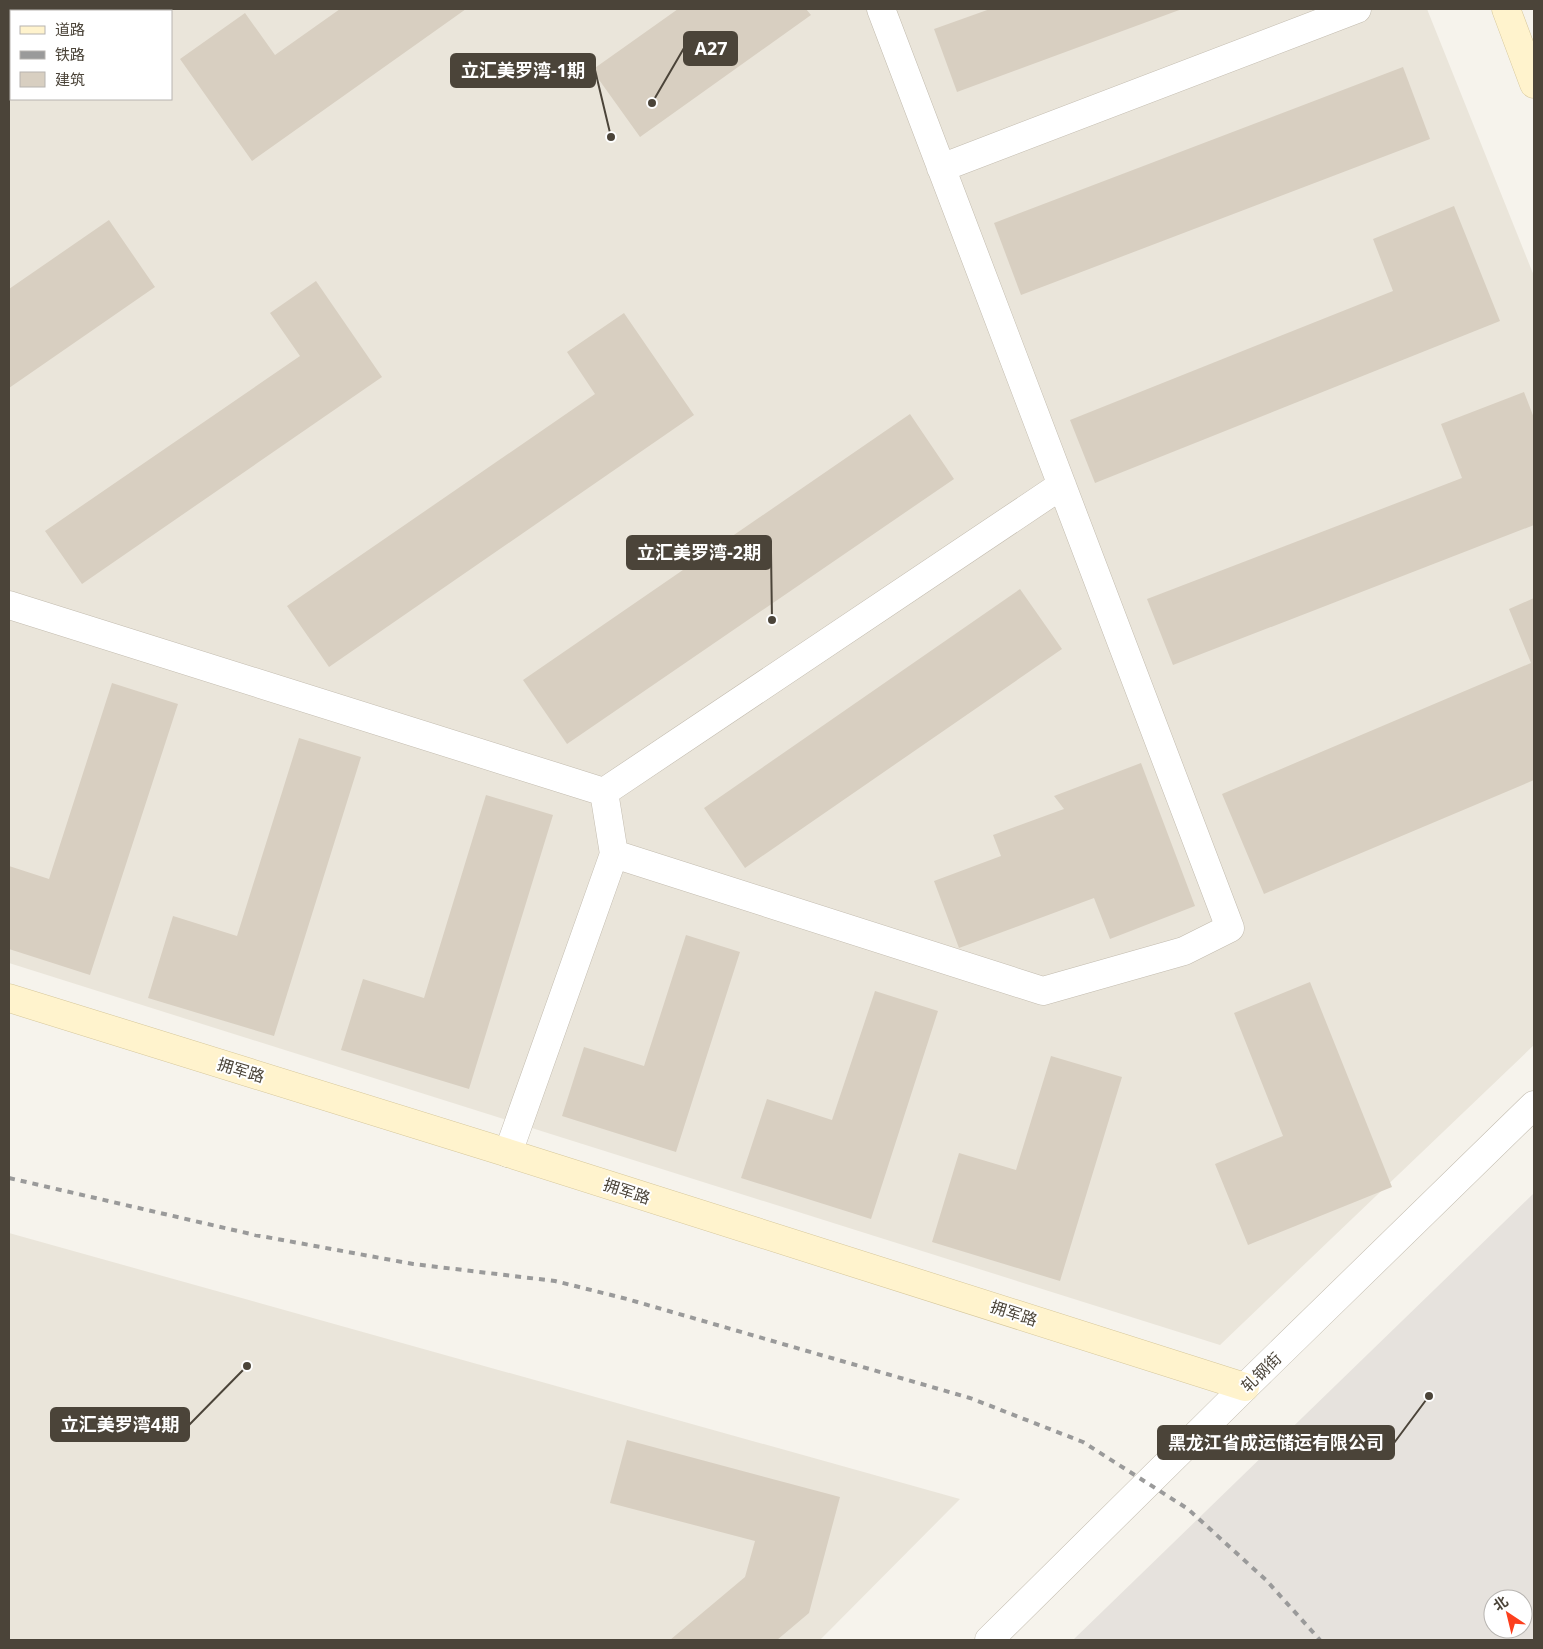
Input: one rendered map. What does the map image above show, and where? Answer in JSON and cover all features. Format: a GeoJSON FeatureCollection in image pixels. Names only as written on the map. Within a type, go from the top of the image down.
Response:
{"type":"FeatureCollection","features":[{"type":"Feature","properties":{"kind":"main road"},"geometry":{"type":"LineString","coordinates":[[1506,9],[1534,84]]}},
{"type":"Feature","properties":{"kind":"main road","name":"拥军路"},"geometry":{"type":"LineString","coordinates":[[9,998],[508,1153],[1245,1387]]}},
{"type":"Feature","properties":{"kind":"street"},"geometry":{"type":"LineString","coordinates":[[614,854],[1043,990],[1184,951],[1230,928],[881,9]]}},
{"type":"Feature","properties":{"kind":"street"},"geometry":{"type":"LineString","coordinates":[[941,168],[1357,9]]}},
{"type":"Feature","properties":{"kind":"street"},"geometry":{"type":"LineString","coordinates":[[604,792],[1062,485]]}},
{"type":"Feature","properties":{"kind":"street"},"geometry":{"type":"LineString","coordinates":[[9,605],[604,792]]}},
{"type":"Feature","properties":{"kind":"street"},"geometry":{"type":"LineString","coordinates":[[508,1153],[614,854],[604,792]]}},
{"type":"Feature","properties":{"kind":"street","name":"轧钢街"},"geometry":{"type":"LineString","coordinates":[[989,1640],[1534,1105]]}},
{"type":"Feature","properties":{"kind":"shaded area"},"geometry":{"type":"Polygon","coordinates":[[[9,9],[1427,9],[1534,276],[1534,1045],[1220,1345],[9,963],[9,9]]]}},
{"type":"Feature","properties":{"kind":"shaded area"},"geometry":{"type":"Polygon","coordinates":[[[1534,1193],[1534,1640],[1073,1640],[1534,1193]]]}},
{"type":"Feature","properties":{"kind":"shaded area"},"geometry":{"type":"Polygon","coordinates":[[[9,1233],[960,1499],[820,1640],[9,1640],[9,1233]]]}},
{"type":"Feature","properties":{"kind":"building"},"geometry":{"type":"Polygon","coordinates":[[[340,9],[466,9],[252,161],[180,59],[245,13],[275,55],[340,9]]]}},
{"type":"Feature","properties":{"kind":"building"},"geometry":{"type":"Polygon","coordinates":[[[678,9],[806,9],[811,15],[640,137],[592,70],[678,9]]]}},
{"type":"Feature","properties":{"kind":"building"},"geometry":{"type":"Polygon","coordinates":[[[990,9],[1182,9],[957,92],[934,29],[990,9]]]}},
{"type":"Feature","properties":{"kind":"building"},"geometry":{"type":"Polygon","coordinates":[[[1403,67],[1430,139],[1021,295],[994,223],[1403,67]]]}},
{"type":"Feature","properties":{"kind":"building"},"geometry":{"type":"Polygon","coordinates":[[[1454,206],[1500,321],[1095,483],[1070,420],[1393,291],[1373,239],[1454,206]]]}},
{"type":"Feature","properties":{"kind":"building"},"geometry":{"type":"Polygon","coordinates":[[[109,220],[155,287],[9,388],[9,289],[109,220]]]}},
{"type":"Feature","properties":{"kind":"building"},"geometry":{"type":"Polygon","coordinates":[[[316,281],[382,377],[82,584],[45,531],[300,356],[270,313],[316,281]]]}},
{"type":"Feature","properties":{"kind":"building"},"geometry":{"type":"Polygon","coordinates":[[[624,313],[694,415],[329,667],[287,606],[595,394],[567,352],[624,313]]]}},
{"type":"Feature","properties":{"kind":"building"},"geometry":{"type":"Polygon","coordinates":[[[1524,392],[1534,418],[1534,525],[1173,665],[1147,599],[1462,478],[1441,424],[1524,392]]]}},
{"type":"Feature","properties":{"kind":"building"},"geometry":{"type":"Polygon","coordinates":[[[910,414],[954,479],[567,744],[523,680],[910,414]]]}},
{"type":"Feature","properties":{"kind":"building"},"geometry":{"type":"Polygon","coordinates":[[[1020,589],[1062,649],[745,868],[704,808],[1020,589]]]}},
{"type":"Feature","properties":{"kind":"building"},"geometry":{"type":"Polygon","coordinates":[[[1534,598],[1534,780],[1264,894],[1222,794],[1531,663],[1509,609],[1534,598]]]}},
{"type":"Feature","properties":{"kind":"building"},"geometry":{"type":"Polygon","coordinates":[[[112,683],[178,704],[90,975],[9,949],[9,866],[49,879],[112,683]]]}},
{"type":"Feature","properties":{"kind":"building"},"geometry":{"type":"Polygon","coordinates":[[[299,738],[361,757],[274,1036],[148,998],[173,916],[237,936],[299,738]]]}},
{"type":"Feature","properties":{"kind":"building"},"geometry":{"type":"Polygon","coordinates":[[[1141,763],[1195,906],[1110,939],[1094,898],[959,948],[934,881],[1001,856],[993,835],[1064,809],[1054,796],[1141,763]]]}},
{"type":"Feature","properties":{"kind":"building"},"geometry":{"type":"Polygon","coordinates":[[[486,795],[553,815],[469,1089],[341,1050],[363,979],[424,998],[486,795]]]}},
{"type":"Feature","properties":{"kind":"building"},"geometry":{"type":"Polygon","coordinates":[[[686,935],[740,952],[676,1152],[562,1116],[584,1047],[644,1066],[686,935]]]}},
{"type":"Feature","properties":{"kind":"building"},"geometry":{"type":"Polygon","coordinates":[[[1310,982],[1392,1187],[1248,1245],[1215,1164],[1283,1136],[1234,1013],[1310,982]]]}},
{"type":"Feature","properties":{"kind":"building"},"geometry":{"type":"Polygon","coordinates":[[[875,991],[938,1011],[871,1219],[741,1178],[767,1099],[832,1120],[875,991]]]}},
{"type":"Feature","properties":{"kind":"building"},"geometry":{"type":"Polygon","coordinates":[[[1051,1056],[1122,1077],[1060,1281],[932,1242],[959,1153],[1016,1170],[1051,1056]]]}},
{"type":"Feature","properties":{"kind":"building"},"geometry":{"type":"Polygon","coordinates":[[[627,1440],[840,1497],[809,1613],[777,1640],[670,1640],[745,1577],[755,1541],[610,1503],[627,1440]]]}},
{"type":"Feature","properties":{"kind":"railway"},"geometry":{"type":"LineString","coordinates":[[9,1178],[255,1235],[413,1264],[555,1281],[627,1299],[970,1398],[1083,1442],[1188,1509],[1266,1580],[1320,1640]]}},
{"type":"Feature","properties":{"kind":"place","name":"A27"},"geometry":{"type":"Point","coordinates":[652,103]}},
{"type":"Feature","properties":{"kind":"place","name":"立汇美罗湾-1期"},"geometry":{"type":"Point","coordinates":[611,137]}},
{"type":"Feature","properties":{"kind":"place","name":"立汇美罗湾-2期"},"geometry":{"type":"Point","coordinates":[772,620]}},
{"type":"Feature","properties":{"kind":"place","name":"立汇美罗湾4期"},"geometry":{"type":"Point","coordinates":[247,1366]}},
{"type":"Feature","properties":{"kind":"place","name":"黑龙江省成运储运有限公司"},"geometry":{"type":"Point","coordinates":[1429,1396]}}]}
